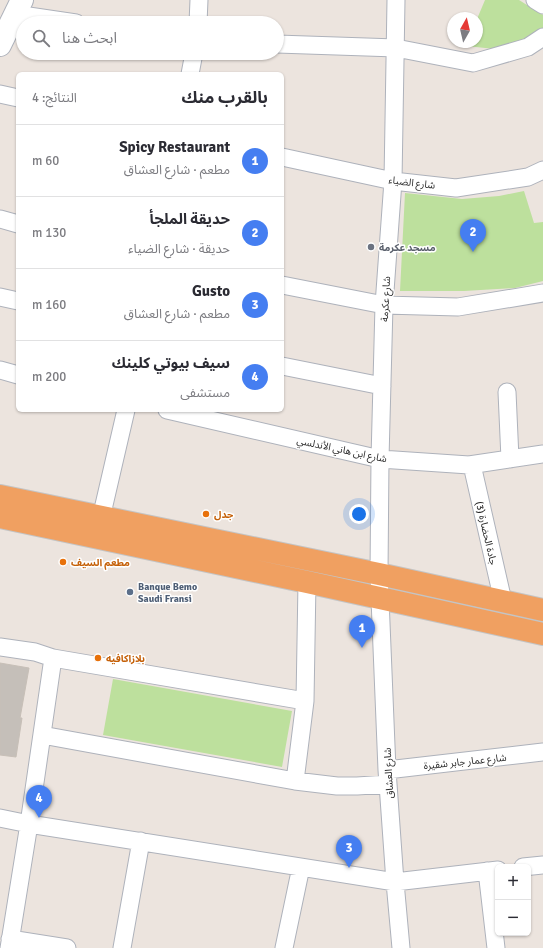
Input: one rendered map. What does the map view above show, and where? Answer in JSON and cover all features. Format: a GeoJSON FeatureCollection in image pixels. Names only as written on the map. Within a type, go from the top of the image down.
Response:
{"type":"FeatureCollection","features":[{"type":"Feature","properties":{"kind":"highway"},"geometry":{"type":"LineString","coordinates":[[0,496],[379,574],[543,610]]}},
{"type":"Feature","properties":{"kind":"highway"},"geometry":{"type":"LineString","coordinates":[[0,517],[308,582],[543,634]]}},
{"type":"Feature","properties":{"kind":"main road"},"geometry":{"type":"LineString","coordinates":[[0,46],[19,7]]}},
{"type":"Feature","properties":{"kind":"street"},"geometry":{"type":"LineString","coordinates":[[198,16],[199,0]]}},
{"type":"Feature","properties":{"kind":"street","name":"شارع عكرمة"},"geometry":{"type":"LineString","coordinates":[[381,598],[379,574],[380,459],[384,305],[393,181],[396,0]]}},
{"type":"Feature","properties":{"kind":"street"},"geometry":{"type":"LineString","coordinates":[[19,7],[51,16]]}},
{"type":"Feature","properties":{"kind":"street"},"geometry":{"type":"LineString","coordinates":[[284,44],[396,48],[473,63],[528,47],[543,37]]}},
{"type":"Feature","properties":{"kind":"street"},"geometry":{"type":"LineString","coordinates":[[190,72],[193,60]]}},
{"type":"Feature","properties":{"kind":"street"},"geometry":{"type":"LineString","coordinates":[[0,94],[16,98]]}},
{"type":"Feature","properties":{"kind":"street","name":"شارع الضياء"},"geometry":{"type":"LineString","coordinates":[[284,157],[393,181],[456,188],[528,177],[543,170]]}},
{"type":"Feature","properties":{"kind":"street"},"geometry":{"type":"LineString","coordinates":[[0,219],[16,223]]}},
{"type":"Feature","properties":{"kind":"street"},"geometry":{"type":"LineString","coordinates":[[284,285],[384,305],[458,307],[543,293]]}},
{"type":"Feature","properties":{"kind":"street"},"geometry":{"type":"LineString","coordinates":[[0,296],[16,300]]}},
{"type":"Feature","properties":{"kind":"street"},"geometry":{"type":"LineString","coordinates":[[284,366],[382,386]]}},
{"type":"Feature","properties":{"kind":"street"},"geometry":{"type":"LineString","coordinates":[[0,370],[16,374]]}},
{"type":"Feature","properties":{"kind":"street"},"geometry":{"type":"LineString","coordinates":[[507,392],[510,459]]}},
{"type":"Feature","properties":{"kind":"street"},"geometry":{"type":"LineString","coordinates":[[101,518],[126,412]]}},
{"type":"Feature","properties":{"kind":"street","name":"شارع ابن هاني الأندلسي"},"geometry":{"type":"LineString","coordinates":[[176,412],[380,459],[472,465],[543,454]]}},
{"type":"Feature","properties":{"kind":"street","name":"جادة الحضارة (3)"},"geometry":{"type":"LineString","coordinates":[[472,465],[503,601]]}},
{"type":"Feature","properties":{"kind":"street"},"geometry":{"type":"LineString","coordinates":[[295,781],[305,701],[308,582]]}},
{"type":"Feature","properties":{"kind":"street","name":"شارع العشاق"},"geometry":{"type":"LineString","coordinates":[[381,598],[388,777],[401,948]]}},
{"type":"Feature","properties":{"kind":"street"},"geometry":{"type":"LineString","coordinates":[[0,647],[35,652],[53,658],[305,701]]}},
{"type":"Feature","properties":{"kind":"street"},"geometry":{"type":"LineString","coordinates":[[53,658],[29,824],[9,944],[67,948]]}},
{"type":"Feature","properties":{"kind":"street","name":"شارع عمار جابر شقيرة"},"geometry":{"type":"LineString","coordinates":[[42,735],[295,781],[337,786],[357,786],[388,777],[543,752]]}},
{"type":"Feature","properties":{"kind":"street"},"geometry":{"type":"LineString","coordinates":[[0,818],[29,824],[395,882],[492,871],[496,948]]}},
{"type":"Feature","properties":{"kind":"street"},"geometry":{"type":"LineString","coordinates":[[122,948],[141,842]]}},
{"type":"Feature","properties":{"kind":"street"},"geometry":{"type":"LineString","coordinates":[[531,866],[543,865]]}},
{"type":"Feature","properties":{"kind":"street"},"geometry":{"type":"LineString","coordinates":[[284,948],[301,867]]}},
{"type":"Feature","properties":{"kind":"green space"},"geometry":{"type":"Polygon","coordinates":[[[485,0],[519,0],[543,15],[543,29],[525,41],[495,49],[483,48],[483,12],[480,12],[485,0]]]}},
{"type":"Feature","properties":{"kind":"green space"},"geometry":{"type":"Polygon","coordinates":[[[524,191],[534,223],[543,222],[543,281],[515,288],[464,291],[400,291],[405,193],[462,199],[499,196],[524,191]]]}},
{"type":"Feature","properties":{"kind":"green space"},"geometry":{"type":"Polygon","coordinates":[[[113,679],[292,711],[282,767],[103,735],[113,679]]]}},
{"type":"Feature","properties":{"kind":"building"},"geometry":{"type":"Polygon","coordinates":[[[0,663],[29,668],[20,718],[22,718],[16,757],[0,755],[0,663]]]}},
{"type":"Feature","properties":{"kind":"place","name":"مسجد عكرمة"},"geometry":{"type":"Point","coordinates":[371,247]}},
{"type":"Feature","properties":{"kind":"place","name":"حديقة الملجأ"},"geometry":{"type":"Point","coordinates":[473,252]}},
{"type":"Feature","properties":{"kind":"place","name":"جدل"},"geometry":{"type":"Point","coordinates":[206,514]}},
{"type":"Feature","properties":{"kind":"place","name":"مطعم السيف"},"geometry":{"type":"Point","coordinates":[63,562]}},
{"type":"Feature","properties":{"kind":"place","name":"Banque Bemo Saudi Fransi"},"geometry":{"type":"Point","coordinates":[130,592]}},
{"type":"Feature","properties":{"kind":"place","name":"Spicy Restaurant"},"geometry":{"type":"Point","coordinates":[362,648]}},
{"type":"Feature","properties":{"kind":"place","name":"بلازاكافيه"},"geometry":{"type":"Point","coordinates":[98,658]}},
{"type":"Feature","properties":{"kind":"place","name":"سيف بيوتي كلينك"},"geometry":{"type":"Point","coordinates":[39,818]}},
{"type":"Feature","properties":{"kind":"place","name":"Gusto"},"geometry":{"type":"Point","coordinates":[349,868]}}]}
